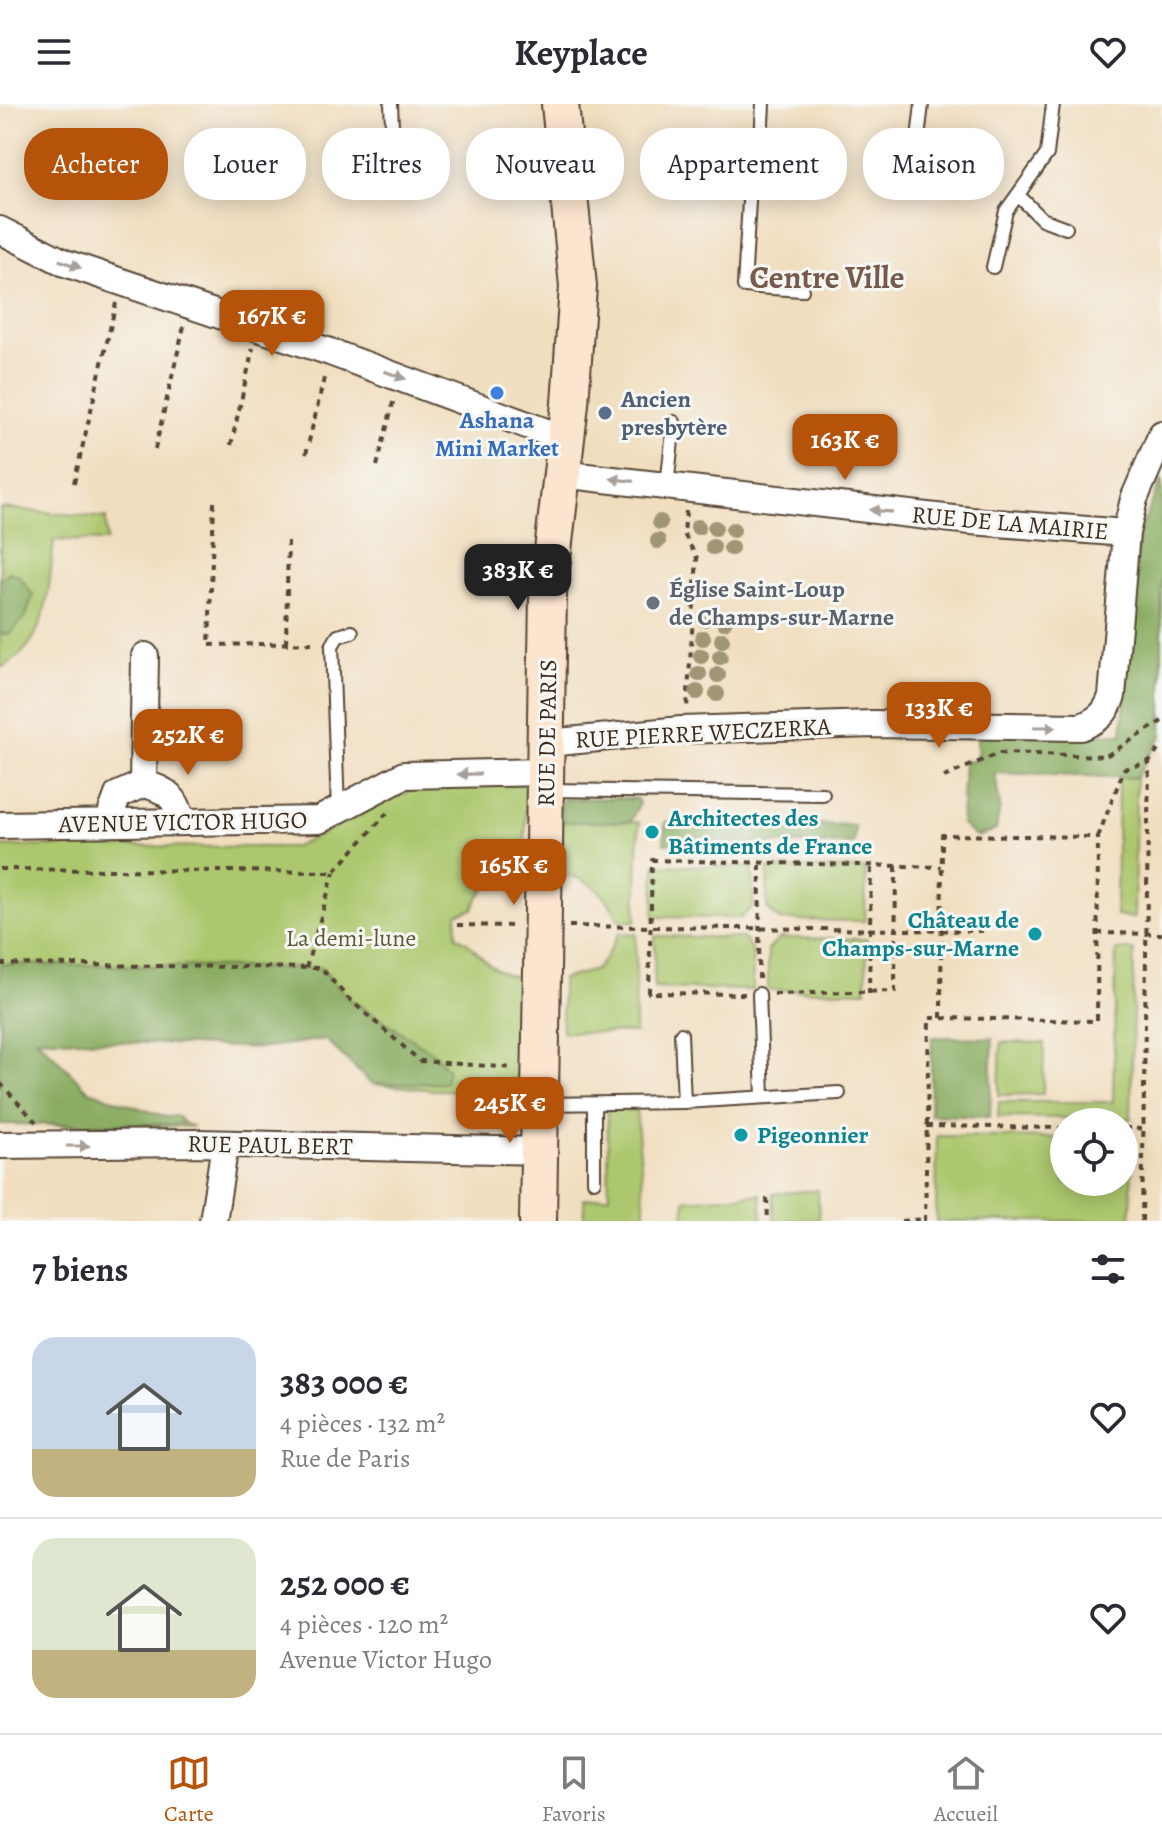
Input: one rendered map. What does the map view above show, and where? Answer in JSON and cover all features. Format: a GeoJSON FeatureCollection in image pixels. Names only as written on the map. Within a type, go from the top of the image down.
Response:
{"type":"FeatureCollection","features":[{"type":"Feature","properties":{"kind":"main road","name":"RUE DE PARIS"},"geometry":{"type":"LineString","coordinates":[[538,1221],[548,594],[578,286],[560,104]]}},
{"type":"Feature","properties":{"kind":"street","name":"RUE DE LA MAIRIE"},"geometry":{"type":"LineString","coordinates":[[0,230],[65,263],[399,377],[563,456],[677,488],[971,521],[1126,533]]}},
{"type":"Feature","properties":{"kind":"street"},"geometry":{"type":"LineString","coordinates":[[1126,533],[1134,499],[1162,434]]}},
{"type":"Feature","properties":{"kind":"street","name":"RUE PIERRE WECZERKA"},"geometry":{"type":"LineString","coordinates":[[547,768],[686,730],[873,724],[1081,727],[1097,721],[1107,710],[1112,696],[1126,533]]}},
{"type":"Feature","properties":{"kind":"street"},"geometry":{"type":"LineString","coordinates":[[143,784],[145,656]]}},
{"type":"Feature","properties":{"kind":"street","name":"AVENUE VICTOR HUGO"},"geometry":{"type":"LineString","coordinates":[[0,825],[310,821],[338,810],[404,775],[547,768]]}},
{"type":"Feature","properties":{"kind":"street"},"geometry":{"type":"LineString","coordinates":[[112,823],[112,811],[118,795],[143,784],[160,787],[172,796],[182,822]]}},
{"type":"Feature","properties":{"kind":"street","name":"RUE PAUL BERT"},"geometry":{"type":"LineString","coordinates":[[0,1145],[225,1145],[540,1151]]}},
{"type":"Feature","properties":{"kind":"street"},"geometry":{"type":"LineString","coordinates":[[213,1221],[225,1145]]}},
{"type":"Feature","properties":{"kind":"lane"},"geometry":{"type":"LineString","coordinates":[[391,104],[392,128]]}},
{"type":"Feature","properties":{"kind":"lane"},"geometry":{"type":"LineString","coordinates":[[763,104],[765,128]]}},
{"type":"Feature","properties":{"kind":"lane"},"geometry":{"type":"LineString","coordinates":[[919,128],[922,104]]}},
{"type":"Feature","properties":{"kind":"lane"},"geometry":{"type":"LineString","coordinates":[[993,267],[1006,211],[1047,154],[1053,104]]}},
{"type":"Feature","properties":{"kind":"lane"},"geometry":{"type":"LineString","coordinates":[[1018,195],[1042,219],[1066,228]]}},
{"type":"Feature","properties":{"kind":"lane"},"geometry":{"type":"LineString","coordinates":[[749,200],[744,286],[802,290]]}},
{"type":"Feature","properties":{"kind":"lane"},"geometry":{"type":"LineString","coordinates":[[674,422],[677,488]]}},
{"type":"Feature","properties":{"kind":"lane"},"geometry":{"type":"LineString","coordinates":[[338,810],[334,642],[338,636],[352,632]]}},
{"type":"Feature","properties":{"kind":"lane"},"geometry":{"type":"LineString","coordinates":[[547,768],[823,794]]}},
{"type":"Feature","properties":{"kind":"lane"},"geometry":{"type":"LineString","coordinates":[[759,994],[763,1097]]}},
{"type":"Feature","properties":{"kind":"lane"},"geometry":{"type":"LineString","coordinates":[[681,1034],[684,1102]]}},
{"type":"Feature","properties":{"kind":"lane"},"geometry":{"type":"LineString","coordinates":[[540,1087],[594,1105],[839,1093]]}},
{"type":"Feature","properties":{"kind":"lane"},"geometry":{"type":"LineString","coordinates":[[594,1105],[594,1181]]}},
{"type":"Feature","properties":{"kind":"path"},"geometry":{"type":"LineString","coordinates":[[74,483],[121,281]]}},
{"type":"Feature","properties":{"kind":"path"},"geometry":{"type":"LineString","coordinates":[[155,449],[190,304]]}},
{"type":"Feature","properties":{"kind":"path"},"geometry":{"type":"LineString","coordinates":[[231,445],[259,327]]}},
{"type":"Feature","properties":{"kind":"path"},"geometry":{"type":"LineString","coordinates":[[306,454],[330,352]]}},
{"type":"Feature","properties":{"kind":"path"},"geometry":{"type":"LineString","coordinates":[[377,466],[399,377]]}},
{"type":"Feature","properties":{"kind":"path"},"geometry":{"type":"LineString","coordinates":[[677,488],[684,534],[697,558],[686,730]]}},
{"type":"Feature","properties":{"kind":"path"},"geometry":{"type":"LineString","coordinates":[[214,502],[209,645],[334,642]]}},
{"type":"Feature","properties":{"kind":"path"},"geometry":{"type":"LineString","coordinates":[[286,643],[288,539]]}},
{"type":"Feature","properties":{"kind":"path"},"geometry":{"type":"LineString","coordinates":[[944,777],[999,753],[1106,756],[1162,721]]}},
{"type":"Feature","properties":{"kind":"path"},"geometry":{"type":"LineString","coordinates":[[902,1221],[925,1220],[929,1018],[1097,1021],[1098,837],[1124,769],[1149,760],[1162,745]]}},
{"type":"Feature","properties":{"kind":"path"},"geometry":{"type":"LineString","coordinates":[[1142,1221],[1149,760]]}},
{"type":"Feature","properties":{"kind":"path"},"geometry":{"type":"LineString","coordinates":[[941,1018],[942,835],[1098,837]]}},
{"type":"Feature","properties":{"kind":"path"},"geometry":{"type":"LineString","coordinates":[[650,927],[652,860],[941,867]]}},
{"type":"Feature","properties":{"kind":"path"},"geometry":{"type":"LineString","coordinates":[[759,994],[760,861]]}},
{"type":"Feature","properties":{"kind":"path"},"geometry":{"type":"LineString","coordinates":[[895,991],[896,864]]}},
{"type":"Feature","properties":{"kind":"path"},"geometry":{"type":"LineString","coordinates":[[869,994],[871,865]]}},
{"type":"Feature","properties":{"kind":"path"},"geometry":{"type":"LineString","coordinates":[[306,968],[334,872]]}},
{"type":"Feature","properties":{"kind":"path"},"geometry":{"type":"LineString","coordinates":[[559,926],[984,931]]}},
{"type":"Feature","properties":{"kind":"path"},"geometry":{"type":"LineString","coordinates":[[1097,933],[1162,934]]}},
{"type":"Feature","properties":{"kind":"path"},"geometry":{"type":"LineString","coordinates":[[0,964],[321,968],[348,998],[420,1061],[540,1087]]}},
{"type":"Feature","properties":{"kind":"path"},"geometry":{"type":"LineString","coordinates":[[926,1126],[1050,1128]]}},
{"type":"Feature","properties":{"kind":"path"},"geometry":{"type":"LineString","coordinates":[[1138,1129],[1143,1129]]}},
{"type":"Feature","properties":{"kind":"path"},"geometry":{"type":"LineString","coordinates":[[767,1198],[768,1221]]}},
{"type":"Feature","properties":{"kind":"green space"},"geometry":{"type":"Polygon","coordinates":[[[1162,479],[1162,735],[1136,778],[995,773],[1000,807],[996,830],[976,837],[961,824],[964,761],[977,761],[977,733],[1122,734],[1139,533],[1162,479]]]}},
{"type":"Feature","properties":{"kind":"green space"},"geometry":{"type":"Polygon","coordinates":[[[0,508],[106,518],[107,541],[54,540],[44,613],[37,630],[29,645],[0,668],[0,508]]]}},
{"type":"Feature","properties":{"kind":"green space"},"geometry":{"type":"Polygon","coordinates":[[[9,572],[18,575],[33,595],[26,616],[10,634],[0,634],[0,581],[9,572]]]}},
{"type":"Feature","properties":{"kind":"green space"},"geometry":{"type":"Polygon","coordinates":[[[1118,777],[1136,778],[1134,918],[1116,916],[1118,777]]]}},
{"type":"Feature","properties":{"kind":"green space","name":"La demi-lune"},"geometry":{"type":"Polygon","coordinates":[[[423,784],[527,785],[524,874],[507,877],[486,887],[473,909],[457,914],[456,937],[463,939],[496,969],[521,978],[517,1090],[436,1090],[372,1084],[325,1039],[260,1048],[36,1038],[89,1091],[194,1127],[0,1124],[0,846],[295,847],[423,784]]]}},
{"type":"Feature","properties":{"kind":"green space"},"geometry":{"type":"Polygon","coordinates":[[[564,799],[637,799],[639,804],[630,822],[563,822],[560,805],[564,799]]]}},
{"type":"Feature","properties":{"kind":"green space"},"geometry":{"type":"Polygon","coordinates":[[[563,822],[639,822],[636,921],[619,921],[610,905],[592,885],[563,875],[563,822]]]}},
{"type":"Feature","properties":{"kind":"green space"},"geometry":{"type":"Polygon","coordinates":[[[665,822],[855,825],[854,844],[664,843],[665,822]]]}},
{"type":"Feature","properties":{"kind":"green space"},"geometry":{"type":"Polygon","coordinates":[[[655,865],[753,867],[753,906],[741,918],[654,917],[655,865]]]}},
{"type":"Feature","properties":{"kind":"green space"},"geometry":{"type":"Polygon","coordinates":[[[768,868],[866,869],[865,921],[779,920],[767,908],[768,868]]]}},
{"type":"Feature","properties":{"kind":"green space"},"geometry":{"type":"Polygon","coordinates":[[[619,933],[636,934],[635,1033],[562,1032],[562,979],[595,970],[605,959],[619,933]]]}},
{"type":"Feature","properties":{"kind":"green space"},"geometry":{"type":"Polygon","coordinates":[[[655,936],[743,938],[752,950],[753,990],[654,988],[655,936]]]}},
{"type":"Feature","properties":{"kind":"green space"},"geometry":{"type":"Polygon","coordinates":[[[780,938],[867,939],[866,991],[768,990],[768,950],[780,938]]]}},
{"type":"Feature","properties":{"kind":"green space"},"geometry":{"type":"Polygon","coordinates":[[[1116,950],[1134,950],[1131,1108],[1050,1108],[1050,1118],[998,1117],[999,1102],[1113,1102],[1116,950]]]}},
{"type":"Feature","properties":{"kind":"green space"},"geometry":{"type":"Polygon","coordinates":[[[0,964],[321,968],[348,998],[435,1054],[448,1070],[445,1083],[372,1084],[325,1039],[260,1048],[36,1038],[89,1091],[166,1117],[177,1116],[185,1124],[0,1124],[0,964]]]}},
{"type":"Feature","properties":{"kind":"green space"},"geometry":{"type":"Polygon","coordinates":[[[932,1037],[993,1038],[990,1117],[930,1115],[932,1037]]]}},
{"type":"Feature","properties":{"kind":"green space"},"geometry":{"type":"Polygon","coordinates":[[[1001,1042],[1044,1043],[1043,1094],[999,1095],[1001,1042]]]}},
{"type":"Feature","properties":{"kind":"green space"},"geometry":{"type":"Polygon","coordinates":[[[607,1110],[636,1110],[646,1221],[584,1221],[584,1199],[609,1196],[607,1110]]]}},
{"type":"Feature","properties":{"kind":"green space"},"geometry":{"type":"Polygon","coordinates":[[[937,1136],[1050,1138],[1050,1196],[1131,1196],[1131,1221],[936,1221],[937,1136]]]}},
{"type":"Feature","properties":{"kind":"green space"},"geometry":{"type":"Polygon","coordinates":[[[818,1190],[819,1221],[774,1221],[773,1194],[818,1190]]]}},
{"type":"Feature","properties":{"kind":"green space"},"geometry":{"type":"Polygon","coordinates":[[[761,1194],[762,1221],[684,1221],[685,1200],[761,1194]]]}},
{"type":"Feature","properties":{"kind":"place","name":"Ashana Mini Market"},"geometry":{"type":"Point","coordinates":[497,393]}},
{"type":"Feature","properties":{"kind":"place","name":"Ancien presbytère"},"geometry":{"type":"Point","coordinates":[605,413]}},
{"type":"Feature","properties":{"kind":"place","name":"Église Saint-Loup de Champs-sur-Marne"},"geometry":{"type":"Point","coordinates":[653,603]}},
{"type":"Feature","properties":{"kind":"place","name":"Architectes des Bâtiments de France"},"geometry":{"type":"Point","coordinates":[652,832]}},
{"type":"Feature","properties":{"kind":"place","name":"Château de Champs-sur-Marne"},"geometry":{"type":"Point","coordinates":[1035,934]}},
{"type":"Feature","properties":{"kind":"place","name":"Pigeonnier"},"geometry":{"type":"Point","coordinates":[741,1135]}},
{"type":"Feature","properties":{"kind":"district","name":"Centre Ville"},"geometry":{"type":"Point","coordinates":[827,277]}}]}
